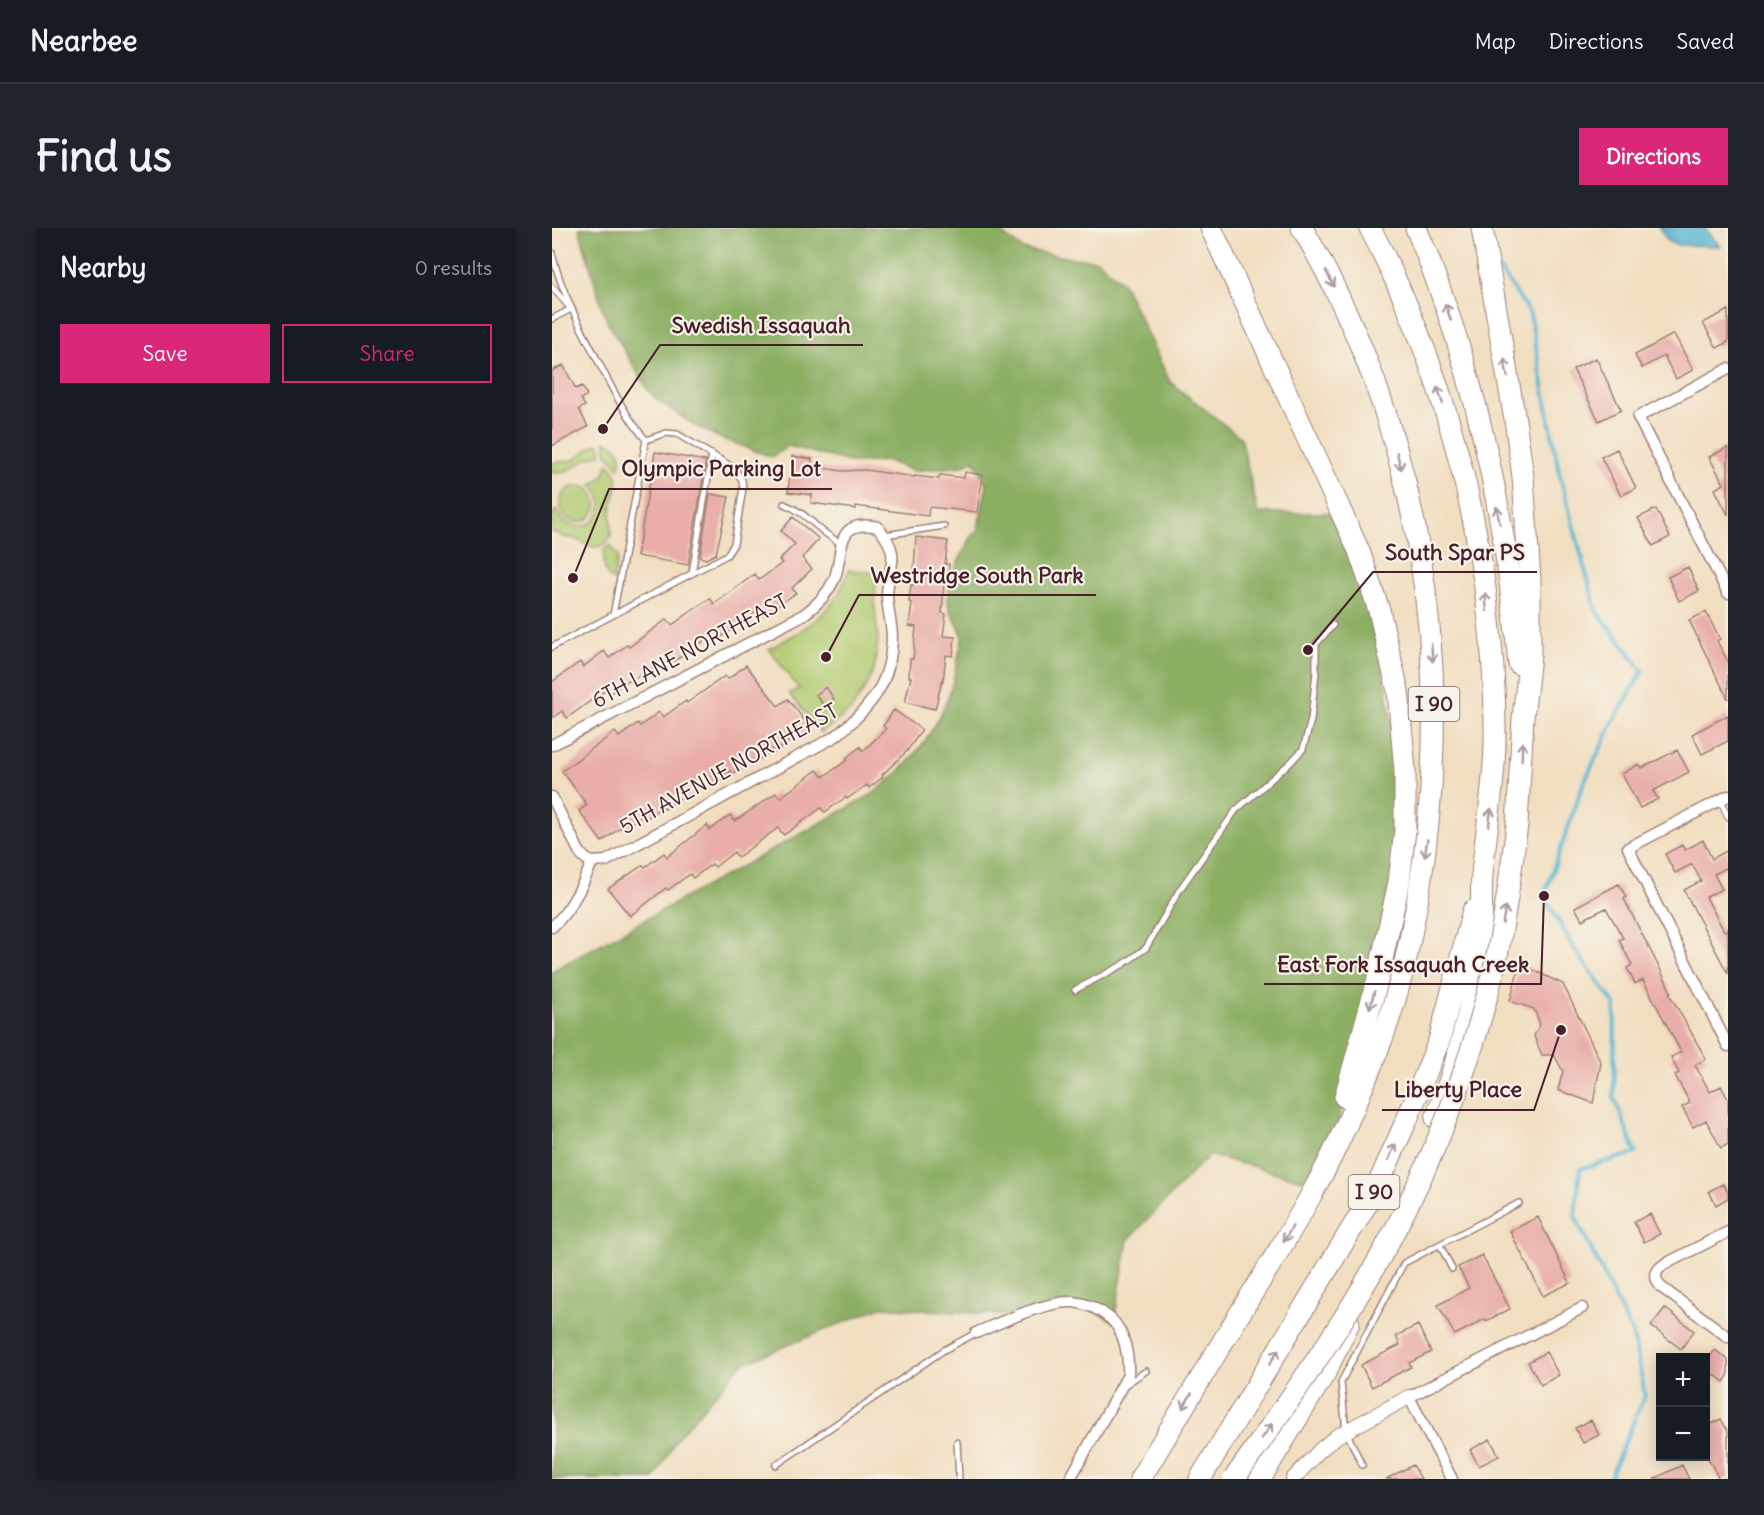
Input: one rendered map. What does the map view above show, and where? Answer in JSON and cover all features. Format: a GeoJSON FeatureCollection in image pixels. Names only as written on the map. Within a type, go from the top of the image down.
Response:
{"type":"FeatureCollection","features":[{"type":"Feature","properties":{"kind":"highway"},"geometry":{"type":"LineString","coordinates":[[1200,228],[1338,531],[1356,573],[1372,622],[1384,673],[1395,748],[1397,828],[1389,922]]}},
{"type":"Feature","properties":{"kind":"highway"},"geometry":{"type":"LineString","coordinates":[[1211,228],[1348,526],[1386,632],[1398,691],[1405,771],[1404,840],[1399,882],[1377,982],[1351,1078],[1317,1184]]}},
{"type":"Feature","properties":{"kind":"highway","name":"I 90"},"geometry":{"type":"LineString","coordinates":[[1140,1479],[1317,1184],[1353,1109],[1380,1046],[1393,1008],[1417,904],[1430,817],[1434,748],[1434,677],[1422,566],[1413,515],[1398,453],[1379,391],[1327,272],[1302,228]]}},
{"type":"Feature","properties":{"kind":"highway","name":"I 90"},"geometry":{"type":"LineString","coordinates":[[1200,1479],[1377,1187],[1439,1041],[1482,875],[1492,797],[1495,738],[1492,659],[1478,548],[1461,469],[1432,371],[1394,277],[1370,228]]}},
{"type":"Feature","properties":{"kind":"highway"},"geometry":{"type":"LineString","coordinates":[[1416,228],[1444,300],[1472,387],[1510,578],[1524,718]]}},
{"type":"Feature","properties":{"kind":"highway"},"geometry":{"type":"LineString","coordinates":[[1234,1479],[1314,1365],[1351,1307],[1399,1221],[1433,1150],[1464,1070],[1489,988],[1504,919],[1516,825],[1530,656],[1531,614],[1526,507],[1516,426],[1482,228]]}},
{"type":"Feature","properties":{"kind":"highway"},"geometry":{"type":"LineString","coordinates":[[1260,1479],[1331,1361],[1401,1209],[1441,1107],[1463,1035],[1480,951],[1482,875]]}},
{"type":"Feature","properties":{"kind":"street"},"geometry":{"type":"LineString","coordinates":[[1726,374],[1638,417],[1728,593]]}},
{"type":"Feature","properties":{"kind":"street"},"geometry":{"type":"LineString","coordinates":[[841,543],[851,529],[864,524],[878,527],[885,535]]}},
{"type":"Feature","properties":{"kind":"street","name":"5TH AVENUE NORTHEAST"},"geometry":{"type":"LineString","coordinates":[[592,862],[606,861],[836,736],[860,716],[880,691],[891,655],[892,632],[887,596],[893,562],[891,545],[885,535]]}},
{"type":"Feature","properties":{"kind":"street","name":"6TH LANE NORTHEAST"},"geometry":{"type":"LineString","coordinates":[[552,745],[803,615],[816,605],[834,580],[841,543]]}},
{"type":"Feature","properties":{"kind":"street"},"geometry":{"type":"LineString","coordinates":[[552,797],[580,853],[592,862],[585,881],[559,921],[552,927]]}},
{"type":"Feature","properties":{"kind":"street"},"geometry":{"type":"LineString","coordinates":[[1724,798],[1628,848],[1728,1046]]}},
{"type":"Feature","properties":{"kind":"street"},"geometry":{"type":"LineString","coordinates":[[1728,1232],[1658,1268],[1656,1274],[1656,1281],[1661,1287],[1728,1337]]}},
{"type":"Feature","properties":{"kind":"street"},"geometry":{"type":"LineString","coordinates":[[976,1333],[1017,1316],[1071,1302],[1100,1310],[1114,1322],[1120,1331],[1129,1362],[1128,1375],[1124,1386],[1070,1479]]}},
{"type":"Feature","properties":{"kind":"street"},"geometry":{"type":"LineString","coordinates":[[1294,1478],[1320,1450],[1346,1431],[1582,1308]]}},
{"type":"Feature","properties":{"kind":"street"},"geometry":{"type":"LineString","coordinates":[[1409,1397],[1452,1479]]}},
{"type":"Feature","properties":{"kind":"lane"},"geometry":{"type":"LineString","coordinates":[[552,253],[571,309],[630,421],[646,440]]}},
{"type":"Feature","properties":{"kind":"lane"},"geometry":{"type":"LineString","coordinates":[[552,287],[571,309]]}},
{"type":"Feature","properties":{"kind":"lane"},"geometry":{"type":"LineString","coordinates":[[552,319],[571,309]]}},
{"type":"Feature","properties":{"kind":"lane"},"geometry":{"type":"LineString","coordinates":[[552,647],[727,555],[734,544],[743,488],[742,480],[734,468],[671,432],[646,440]]}},
{"type":"Feature","properties":{"kind":"lane"},"geometry":{"type":"LineString","coordinates":[[613,615],[646,440]]}},
{"type":"Feature","properties":{"kind":"lane"},"geometry":{"type":"LineString","coordinates":[[692,573],[712,454]]}},
{"type":"Feature","properties":{"kind":"lane"},"geometry":{"type":"LineString","coordinates":[[784,504],[803,513],[825,535],[841,543]]}},
{"type":"Feature","properties":{"kind":"lane"},"geometry":{"type":"LineString","coordinates":[[885,535],[944,526]]}},
{"type":"Feature","properties":{"kind":"lane"},"geometry":{"type":"LineString","coordinates":[[1075,990],[1124,964],[1146,948],[1180,889],[1236,810],[1303,749],[1311,720],[1316,672],[1316,644],[1333,625]]}},
{"type":"Feature","properties":{"kind":"lane"},"geometry":{"type":"LineString","coordinates":[[1724,798],[1728,817]]}},
{"type":"Feature","properties":{"kind":"lane"},"geometry":{"type":"LineString","coordinates":[[1362,1465],[1346,1431],[1341,1382],[1404,1263],[1519,1203]]}},
{"type":"Feature","properties":{"kind":"lane"},"geometry":{"type":"LineString","coordinates":[[1440,1245],[1452,1269]]}},
{"type":"Feature","properties":{"kind":"lane"},"geometry":{"type":"LineString","coordinates":[[776,1465],[944,1350],[976,1333]]}},
{"type":"Feature","properties":{"kind":"lane"},"geometry":{"type":"LineString","coordinates":[[1124,1386],[1146,1371]]}},
{"type":"Feature","properties":{"kind":"lane"},"geometry":{"type":"LineString","coordinates":[[957,1442],[959,1479]]}},
{"type":"Feature","properties":{"kind":"green space"},"geometry":{"type":"Polygon","coordinates":[[[579,228],[994,228],[1023,249],[1070,258],[1097,260],[1123,283],[1170,382],[1241,438],[1258,513],[1330,513],[1356,573],[1372,623],[1387,690],[1395,748],[1395,859],[1351,1078],[1318,1184],[1209,1155],[1128,1240],[1114,1322],[1084,1304],[1017,1316],[881,1307],[742,1364],[677,1438],[654,1479],[552,1479],[552,971],[871,795],[915,754],[937,721],[952,684],[962,636],[949,607],[949,588],[959,560],[973,534],[977,532],[987,485],[974,460],[962,466],[914,471],[887,461],[854,463],[788,446],[772,457],[720,438],[696,426],[656,399],[648,390],[608,323],[579,228]]]}},
{"type":"Feature","properties":{"kind":"green space"},"geometry":{"type":"Polygon","coordinates":[[[606,441],[614,446],[621,455],[619,468],[607,453],[606,441]]]}},
{"type":"Feature","properties":{"kind":"green space"},"geometry":{"type":"Polygon","coordinates":[[[596,444],[600,444],[602,455],[589,458],[566,471],[552,473],[552,463],[573,460],[596,444]]]}},
{"type":"Feature","properties":{"kind":"green space"},"geometry":{"type":"Polygon","coordinates":[[[608,463],[613,468],[617,480],[611,510],[612,531],[609,540],[595,547],[552,533],[552,515],[556,510],[564,521],[574,526],[583,526],[592,522],[598,515],[601,506],[599,496],[592,485],[603,476],[608,463]]]}},
{"type":"Feature","properties":{"kind":"green space"},"geometry":{"type":"Polygon","coordinates":[[[578,486],[591,491],[596,504],[591,517],[578,522],[565,517],[560,504],[565,491],[578,486]]]}},
{"type":"Feature","properties":{"kind":"green space"},"geometry":{"type":"Polygon","coordinates":[[[611,545],[618,556],[613,581],[605,571],[604,563],[604,550],[611,545]]]}},
{"type":"Feature","properties":{"kind":"green space"},"geometry":{"type":"Polygon","coordinates":[[[849,570],[870,572],[876,575],[875,607],[878,640],[875,665],[868,684],[851,710],[821,733],[789,693],[799,689],[769,649],[818,618],[836,598],[849,570]]]}},
{"type":"Feature","properties":{"kind":"water"},"geometry":{"type":"Polygon","coordinates":[[[1659,228],[1705,228],[1720,246],[1679,245],[1669,242],[1659,228]]]}},
{"type":"Feature","properties":{"kind":"building"},"geometry":{"type":"Polygon","coordinates":[[[1728,310],[1728,342],[1717,348],[1703,323],[1728,310]]]}},
{"type":"Feature","properties":{"kind":"building"},"geometry":{"type":"Polygon","coordinates":[[[1674,334],[1693,370],[1676,379],[1664,356],[1642,368],[1635,355],[1674,334]]]}},
{"type":"Feature","properties":{"kind":"building"},"geometry":{"type":"Polygon","coordinates":[[[1596,358],[1621,410],[1599,421],[1573,369],[1596,358]]]}},
{"type":"Feature","properties":{"kind":"building"},"geometry":{"type":"Polygon","coordinates":[[[563,365],[576,389],[582,386],[587,395],[581,399],[585,406],[579,409],[588,427],[552,446],[552,371],[563,365]]]}},
{"type":"Feature","properties":{"kind":"building"},"geometry":{"type":"Polygon","coordinates":[[[1728,447],[1728,515],[1715,489],[1724,484],[1709,457],[1728,447]]]}},
{"type":"Feature","properties":{"kind":"building"},"geometry":{"type":"Polygon","coordinates":[[[1617,449],[1636,488],[1621,496],[1601,457],[1617,449]]]}},
{"type":"Feature","properties":{"kind":"building"},"geometry":{"type":"Polygon","coordinates":[[[655,452],[706,461],[688,565],[637,556],[655,452]]]}},
{"type":"Feature","properties":{"kind":"building"},"geometry":{"type":"Polygon","coordinates":[[[792,456],[812,459],[811,466],[842,471],[865,470],[939,479],[940,475],[964,478],[965,472],[983,475],[977,512],[929,507],[928,516],[856,506],[856,509],[811,503],[812,495],[788,492],[792,456]]]}},
{"type":"Feature","properties":{"kind":"building"},"geometry":{"type":"Polygon","coordinates":[[[710,494],[729,497],[716,554],[706,559],[700,557],[710,494]]]}},
{"type":"Feature","properties":{"kind":"building"},"geometry":{"type":"Polygon","coordinates":[[[1656,509],[1670,537],[1653,546],[1638,518],[1656,509]]]}},
{"type":"Feature","properties":{"kind":"building"},"geometry":{"type":"Polygon","coordinates":[[[793,517],[819,539],[802,558],[812,569],[792,588],[796,593],[762,616],[758,611],[717,640],[713,635],[674,661],[670,656],[631,682],[629,679],[611,693],[607,689],[567,718],[562,711],[552,718],[552,682],[580,662],[583,667],[604,651],[609,658],[627,645],[629,647],[667,619],[672,625],[710,598],[714,604],[755,574],[759,580],[782,563],[779,560],[795,544],[781,531],[793,517]]]}},
{"type":"Feature","properties":{"kind":"building"},"geometry":{"type":"Polygon","coordinates":[[[916,537],[948,541],[945,564],[949,564],[948,582],[944,582],[942,613],[946,614],[943,636],[955,637],[953,656],[946,655],[943,681],[935,709],[905,702],[911,677],[909,677],[910,659],[913,659],[916,627],[909,626],[912,603],[909,602],[911,584],[913,585],[916,537]]]}},
{"type":"Feature","properties":{"kind":"building"},"geometry":{"type":"Polygon","coordinates":[[[1688,567],[1699,591],[1679,601],[1668,577],[1688,567]]]}},
{"type":"Feature","properties":{"kind":"building"},"geometry":{"type":"Polygon","coordinates":[[[1706,612],[1720,639],[1717,641],[1728,662],[1728,699],[1689,620],[1706,612]]]}},
{"type":"Feature","properties":{"kind":"building"},"geometry":{"type":"Polygon","coordinates":[[[746,665],[778,706],[788,699],[811,729],[796,741],[793,738],[775,752],[773,749],[754,763],[751,760],[732,774],[730,771],[712,786],[708,781],[686,798],[684,795],[665,809],[663,806],[644,820],[641,816],[623,829],[621,827],[602,842],[579,811],[587,805],[562,771],[615,732],[619,737],[638,723],[640,726],[659,712],[663,717],[725,676],[728,679],[746,665]]]}},
{"type":"Feature","properties":{"kind":"building"},"geometry":{"type":"Polygon","coordinates":[[[826,687],[834,699],[824,706],[816,695],[826,687]]]}},
{"type":"Feature","properties":{"kind":"building"},"geometry":{"type":"Polygon","coordinates":[[[894,710],[922,730],[907,751],[882,775],[883,777],[869,788],[867,785],[825,812],[821,808],[784,835],[778,828],[738,857],[734,852],[715,867],[712,864],[693,878],[690,874],[668,890],[666,888],[630,916],[608,889],[664,853],[667,857],[707,825],[710,830],[730,815],[735,821],[776,793],[780,798],[817,770],[823,777],[847,760],[846,758],[860,747],[863,751],[886,729],[883,726],[894,710]]]}},
{"type":"Feature","properties":{"kind":"building"},"geometry":{"type":"Polygon","coordinates":[[[1728,715],[1728,741],[1702,754],[1692,734],[1728,715]]]}},
{"type":"Feature","properties":{"kind":"building"},"geometry":{"type":"Polygon","coordinates":[[[1677,750],[1689,772],[1653,791],[1658,799],[1640,808],[1622,774],[1639,764],[1642,768],[1677,750]]]}},
{"type":"Feature","properties":{"kind":"building"},"geometry":{"type":"Polygon","coordinates":[[[1703,840],[1712,859],[1728,850],[1728,867],[1714,874],[1722,889],[1706,897],[1724,931],[1728,929],[1728,974],[1684,890],[1701,881],[1692,864],[1675,873],[1665,854],[1682,845],[1685,850],[1703,840]]]}},
{"type":"Feature","properties":{"kind":"building"},"geometry":{"type":"Polygon","coordinates":[[[1619,884],[1626,897],[1624,899],[1671,992],[1669,993],[1706,1059],[1695,1065],[1710,1092],[1721,1086],[1728,1099],[1728,1144],[1721,1148],[1706,1120],[1693,1127],[1682,1107],[1690,1103],[1675,1075],[1679,1073],[1671,1057],[1681,1052],[1643,980],[1635,984],[1627,968],[1632,965],[1619,940],[1623,938],[1606,908],[1582,920],[1575,907],[1619,884]]]}},
{"type":"Feature","properties":{"kind":"building"},"geometry":{"type":"Polygon","coordinates":[[[1520,964],[1563,984],[1601,1063],[1593,1103],[1558,1090],[1563,1071],[1554,1055],[1542,1055],[1534,1036],[1540,1024],[1534,1009],[1510,1001],[1520,964]]]}},
{"type":"Feature","properties":{"kind":"building"},"geometry":{"type":"Polygon","coordinates":[[[1723,1184],[1728,1192],[1728,1198],[1716,1205],[1709,1191],[1723,1184]]]}},
{"type":"Feature","properties":{"kind":"building"},"geometry":{"type":"Polygon","coordinates":[[[1650,1214],[1660,1234],[1644,1242],[1634,1222],[1650,1214]]]}},
{"type":"Feature","properties":{"kind":"building"},"geometry":{"type":"Polygon","coordinates":[[[1538,1217],[1570,1283],[1543,1296],[1510,1231],[1538,1217]]]}},
{"type":"Feature","properties":{"kind":"building"},"geometry":{"type":"Polygon","coordinates":[[[1482,1255],[1510,1309],[1455,1335],[1438,1305],[1469,1288],[1458,1267],[1482,1255]]]}},
{"type":"Feature","properties":{"kind":"building"},"geometry":{"type":"Polygon","coordinates":[[[1665,1308],[1694,1331],[1681,1349],[1651,1326],[1665,1308]]]}},
{"type":"Feature","properties":{"kind":"building"},"geometry":{"type":"Polygon","coordinates":[[[1418,1325],[1431,1352],[1409,1363],[1411,1367],[1372,1387],[1361,1365],[1400,1345],[1396,1336],[1418,1325]]]}},
{"type":"Feature","properties":{"kind":"building"},"geometry":{"type":"Polygon","coordinates":[[[1715,1350],[1728,1360],[1728,1376],[1724,1382],[1710,1371],[1710,1357],[1715,1350]]]}},
{"type":"Feature","properties":{"kind":"building"},"geometry":{"type":"Polygon","coordinates":[[[1546,1352],[1559,1375],[1541,1385],[1528,1362],[1546,1352]]]}},
{"type":"Feature","properties":{"kind":"building"},"geometry":{"type":"Polygon","coordinates":[[[1721,1419],[1728,1432],[1728,1479],[1719,1479],[1710,1461],[1710,1425],[1721,1419]]]}},
{"type":"Feature","properties":{"kind":"building"},"geometry":{"type":"Polygon","coordinates":[[[1591,1420],[1599,1435],[1583,1443],[1575,1428],[1591,1420]]]}},
{"type":"Feature","properties":{"kind":"building"},"geometry":{"type":"Polygon","coordinates":[[[1490,1439],[1499,1456],[1479,1466],[1470,1450],[1490,1439]]]}},
{"type":"Feature","properties":{"kind":"building"},"geometry":{"type":"Polygon","coordinates":[[[1413,1465],[1421,1479],[1386,1479],[1413,1465]]]}},
{"type":"Feature","properties":{"kind":"building"},"geometry":{"type":"Polygon","coordinates":[[[1682,1465],[1689,1479],[1654,1479],[1682,1465]]]}},
{"type":"Feature","properties":{"kind":"waterway"},"geometry":{"type":"LineString","coordinates":[[1498,266],[1530,314],[1559,472],[1596,610],[1643,671],[1614,720],[1582,787],[1544,896],[1572,945],[1615,1005],[1614,1097],[1636,1153],[1580,1169],[1575,1216],[1633,1335],[1645,1395],[1609,1479]]}},
{"type":"Feature","properties":{"kind":"place","name":"Swedish Issaquah"},"geometry":{"type":"Point","coordinates":[603,429]}},
{"type":"Feature","properties":{"kind":"place","name":"Olympic Parking Lot"},"geometry":{"type":"Point","coordinates":[573,578]}},
{"type":"Feature","properties":{"kind":"place","name":"South Spar PS"},"geometry":{"type":"Point","coordinates":[1308,650]}},
{"type":"Feature","properties":{"kind":"place","name":"Westridge South Park"},"geometry":{"type":"Point","coordinates":[826,657]}},
{"type":"Feature","properties":{"kind":"place","name":"East Fork Issaquah Creek"},"geometry":{"type":"Point","coordinates":[1544,896]}},
{"type":"Feature","properties":{"kind":"place","name":"Liberty Place"},"geometry":{"type":"Point","coordinates":[1561,1030]}}]}
